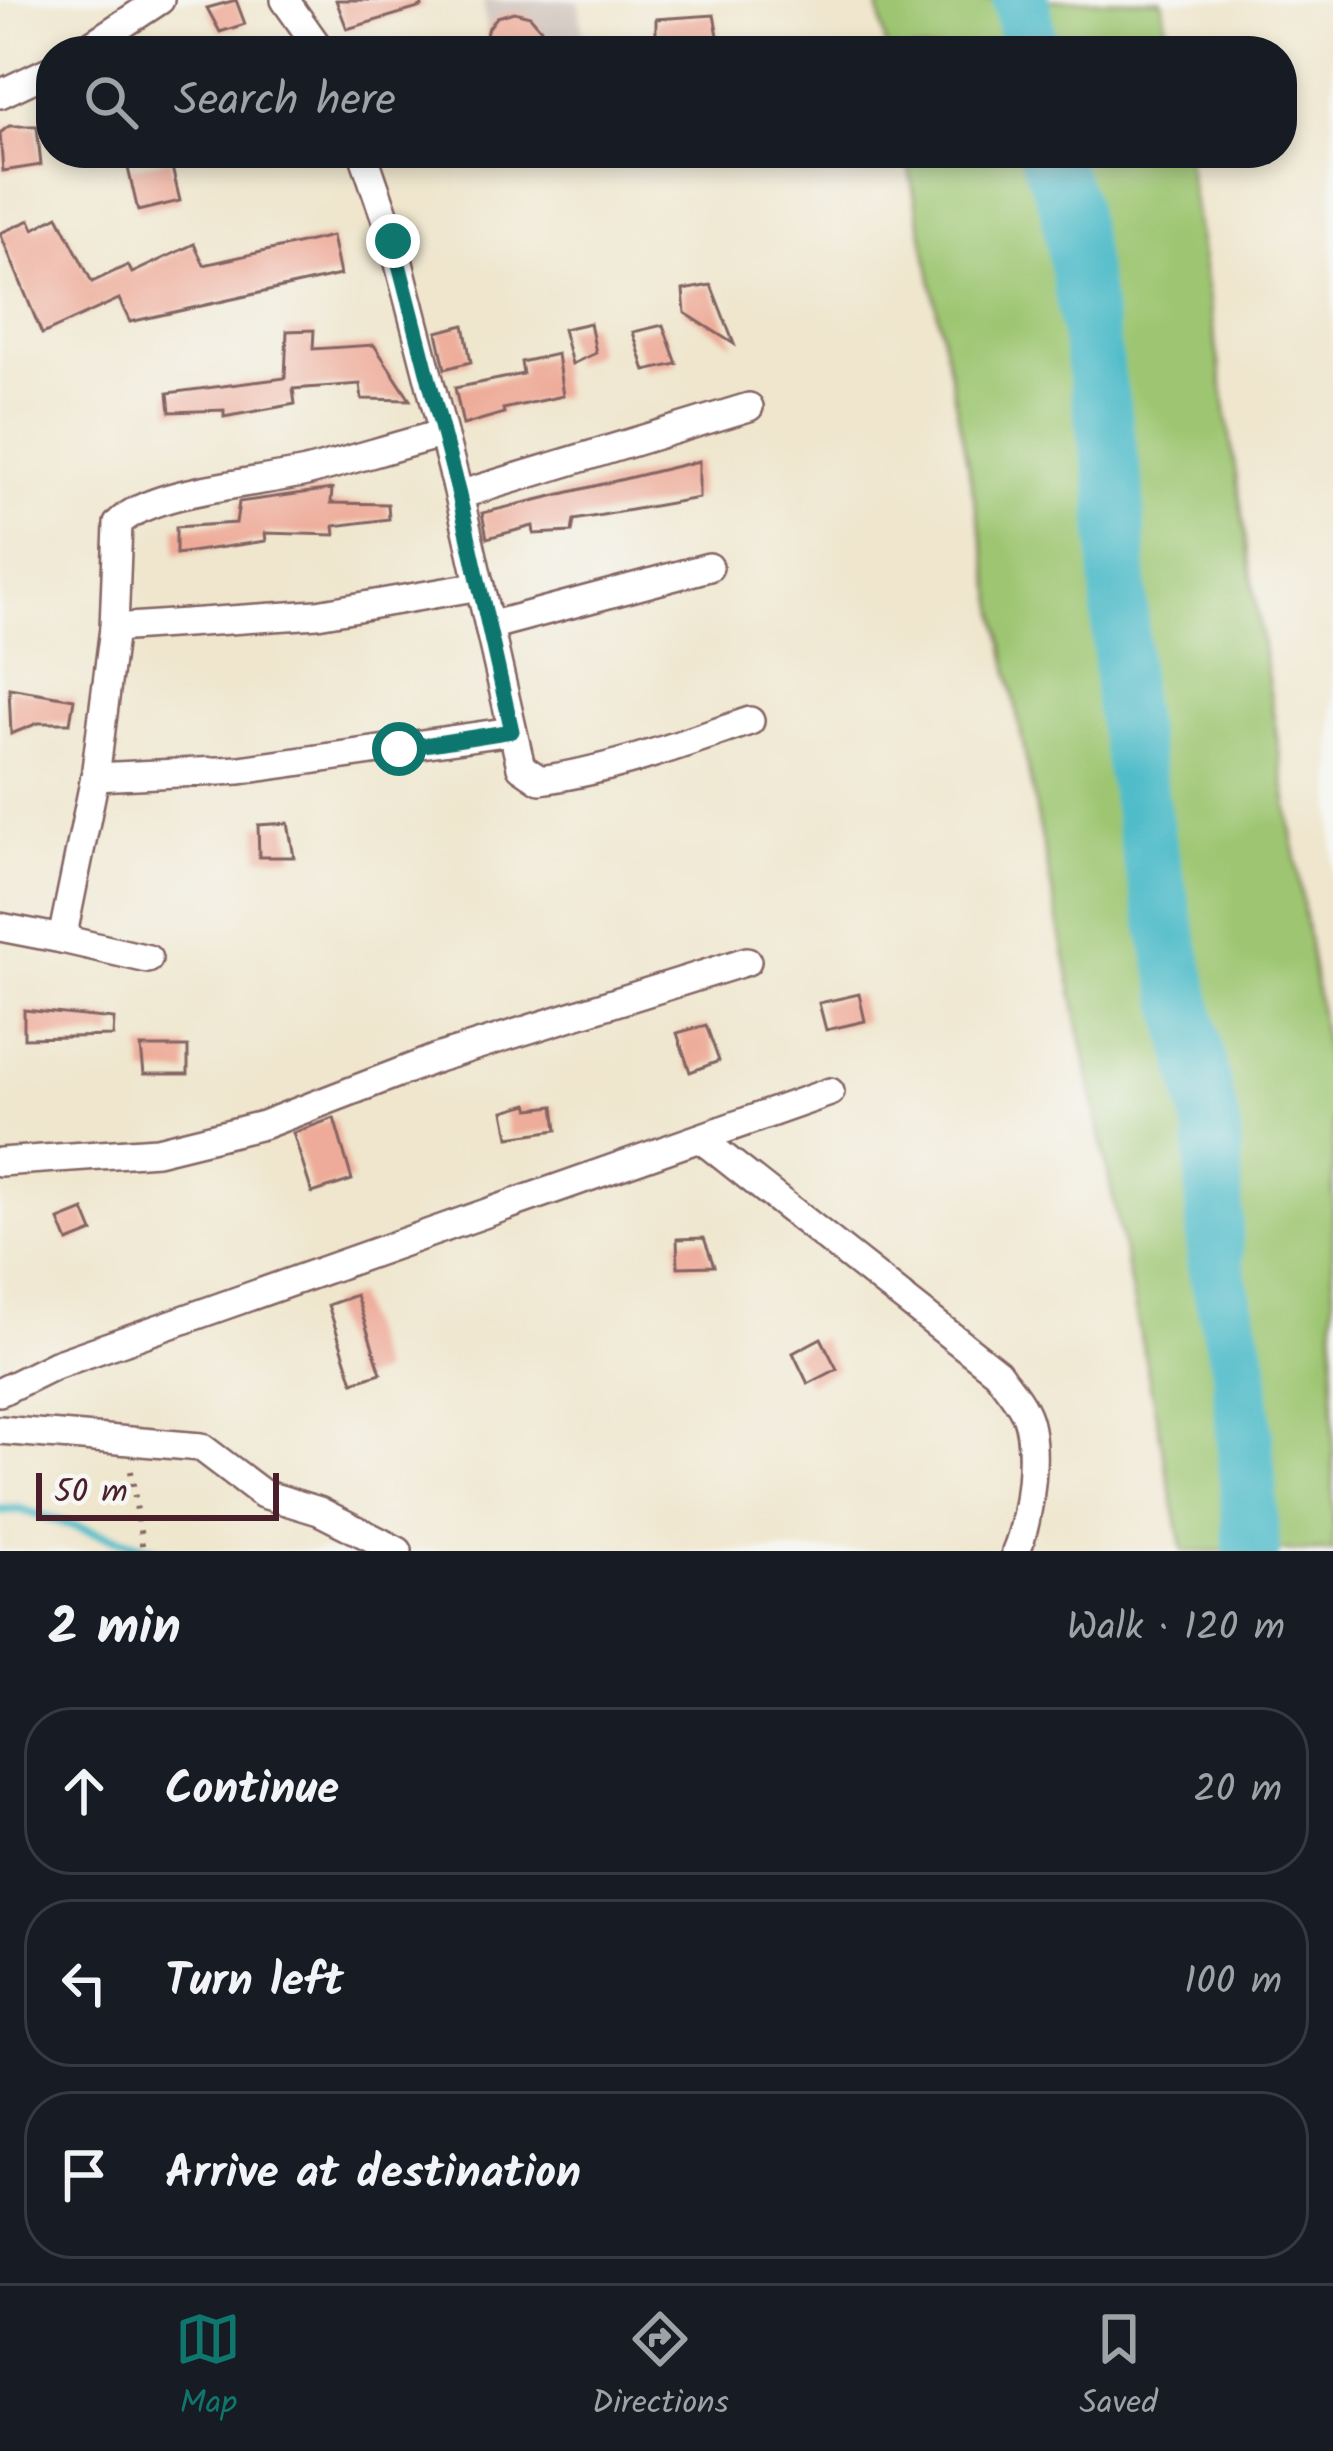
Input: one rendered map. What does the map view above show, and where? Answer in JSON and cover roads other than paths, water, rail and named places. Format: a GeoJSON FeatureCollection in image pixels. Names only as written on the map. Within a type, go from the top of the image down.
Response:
{"type":"FeatureCollection","features":[{"type":"Feature","properties":{"kind":"street"},"geometry":{"type":"LineString","coordinates":[[105,36],[160,0]]}},
{"type":"Feature","properties":{"kind":"street"},"geometry":{"type":"LineString","coordinates":[[285,0],[310,36]]}},
{"type":"Feature","properties":{"kind":"street"},"geometry":{"type":"LineString","coordinates":[[0,94],[36,77]]}},
{"type":"Feature","properties":{"kind":"street"},"geometry":{"type":"LineString","coordinates":[[369,168],[393,241],[459,495],[521,767],[540,780],[641,758],[750,721]]}},
{"type":"Feature","properties":{"kind":"street"},"geometry":{"type":"LineString","coordinates":[[459,495],[749,407]]}},
{"type":"Feature","properties":{"kind":"street"},"geometry":{"type":"LineString","coordinates":[[62,939],[95,777],[114,628],[114,543],[125,516],[441,434]]}},
{"type":"Feature","properties":{"kind":"street"},"geometry":{"type":"LineString","coordinates":[[489,626],[710,567]]}},
{"type":"Feature","properties":{"kind":"street"},"geometry":{"type":"LineString","coordinates":[[114,628],[316,614],[480,586]]}},
{"type":"Feature","properties":{"kind":"street"},"geometry":{"type":"LineString","coordinates":[[95,777],[240,770],[512,731]]}},
{"type":"Feature","properties":{"kind":"street"},"geometry":{"type":"LineString","coordinates":[[0,926],[148,959]]}},
{"type":"Feature","properties":{"kind":"street"},"geometry":{"type":"LineString","coordinates":[[0,1162],[157,1151],[263,1125],[437,1058],[747,961]]}},
{"type":"Feature","properties":{"kind":"street"},"geometry":{"type":"LineString","coordinates":[[0,1392],[55,1365],[830,1092]]}},
{"type":"Feature","properties":{"kind":"street"},"geometry":{"type":"LineString","coordinates":[[701,1139],[997,1372],[1027,1415],[1031,1467],[1026,1529],[1016,1551]]}},
{"type":"Feature","properties":{"kind":"street"},"geometry":{"type":"LineString","coordinates":[[0,1430],[201,1447],[263,1494],[319,1511],[398,1551]]}},
{"type":"Feature","properties":{"kind":"waterway"},"geometry":{"type":"LineString","coordinates":[[1021,0],[1027,36]]}},
{"type":"Feature","properties":{"kind":"waterway"},"geometry":{"type":"LineString","coordinates":[[1053,168],[1068,205],[1115,486],[1123,703],[1150,854],[1213,1132],[1215,1264],[1240,1367],[1252,1551]]}},
{"type":"Feature","properties":{"kind":"waterway"},"geometry":{"type":"LineString","coordinates":[[0,1510],[19,1509],[157,1551]]}}]}
